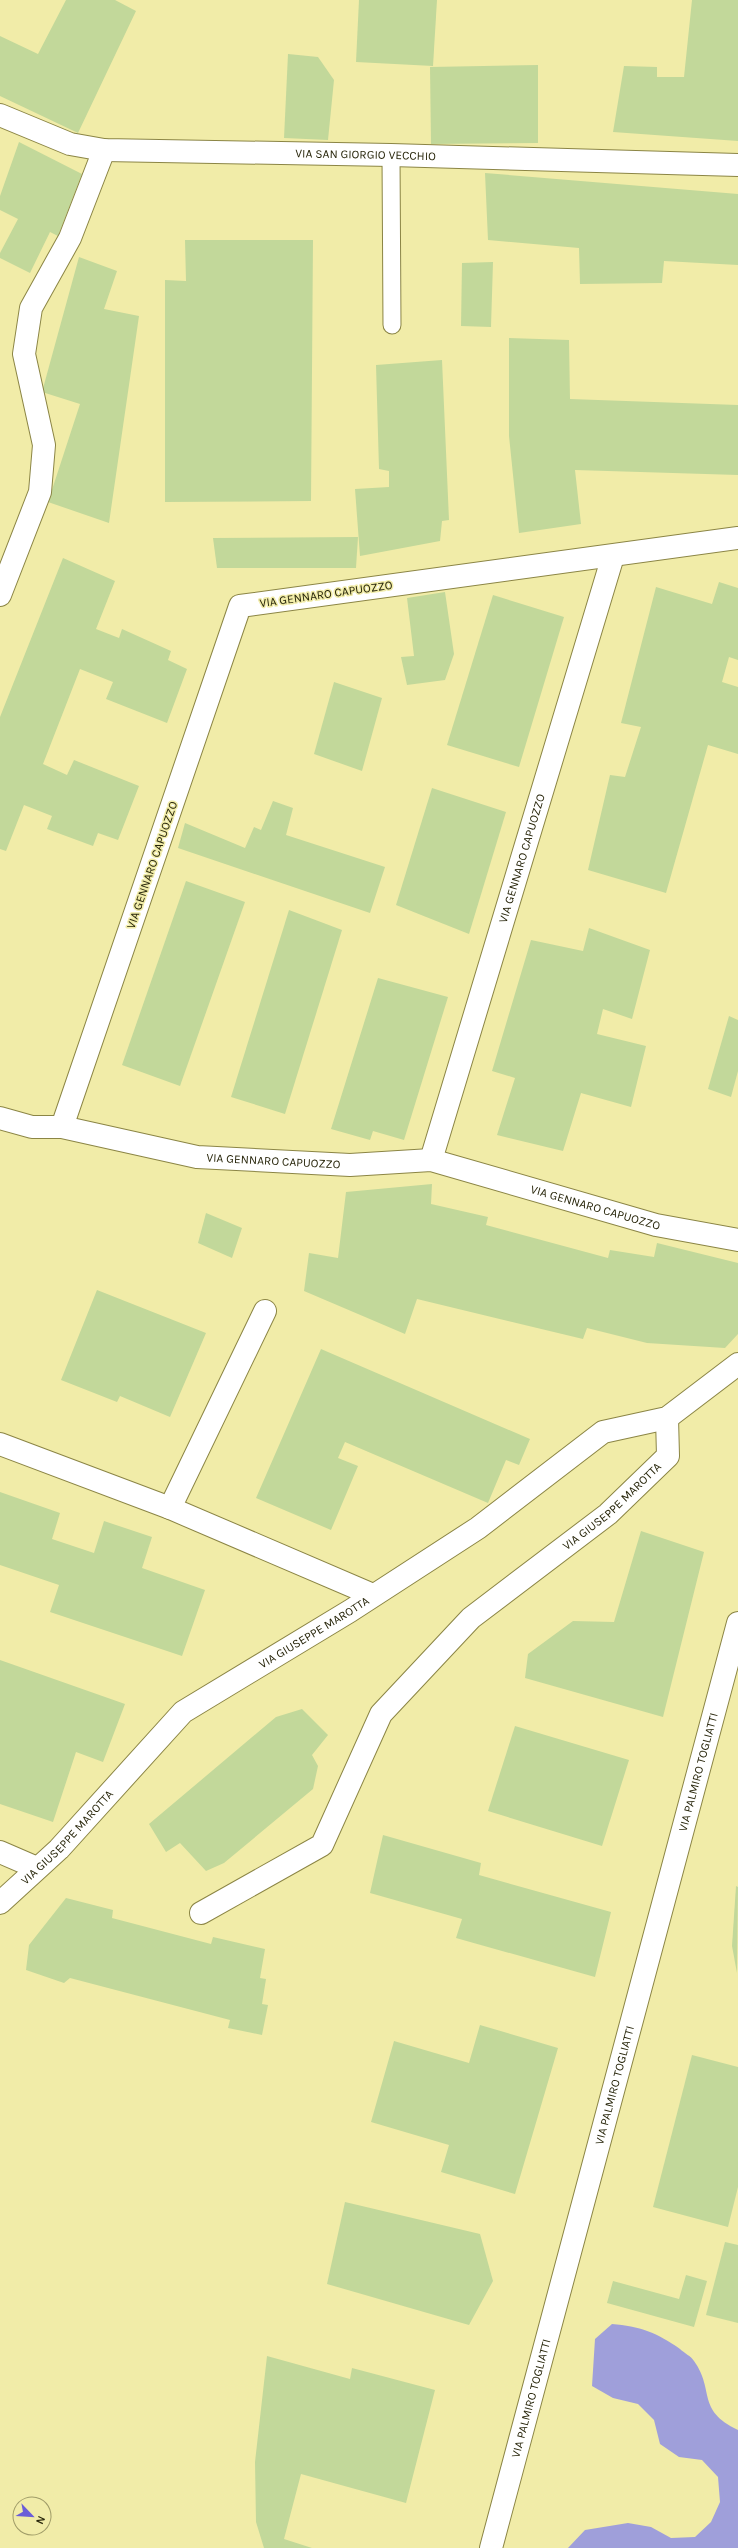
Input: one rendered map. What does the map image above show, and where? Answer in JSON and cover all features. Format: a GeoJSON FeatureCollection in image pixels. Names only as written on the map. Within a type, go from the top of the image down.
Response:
{"type":"FeatureCollection","features":[{"type":"Feature","properties":{"kind":"street","name":"VIA SAN GIORGIO VECCHIO"},"geometry":{"type":"LineString","coordinates":[[0,116],[70,144],[104,150],[391,155],[738,165]]}},
{"type":"Feature","properties":{"kind":"street"},"geometry":{"type":"LineString","coordinates":[[0,595],[40,492],[44,445],[24,354],[31,308],[70,238],[104,150]]}},
{"type":"Feature","properties":{"kind":"street","name":"VIA GENNARO CAPUOZZO"},"geometry":{"type":"LineString","coordinates":[[738,538],[240,606],[62,1127],[196,1157],[350,1165],[431,1160],[656,1225],[738,1240]]}},
{"type":"Feature","properties":{"kind":"street","name":"VIA GENNARO CAPUOZZO"},"geometry":{"type":"LineString","coordinates":[[431,1160],[613,556]]}},
{"type":"Feature","properties":{"kind":"street"},"geometry":{"type":"LineString","coordinates":[[0,1118],[32,1127],[62,1127]]}},
{"type":"Feature","properties":{"kind":"street"},"geometry":{"type":"LineString","coordinates":[[170,1508],[265,1311]]}},
{"type":"Feature","properties":{"kind":"street","name":"VIA GIUSEPPE MAROTTA"},"geometry":{"type":"LineString","coordinates":[[0,1902],[59,1849],[183,1712],[373,1595],[478,1528],[603,1432],[667,1418],[738,1364]]}},
{"type":"Feature","properties":{"kind":"street","name":"VIA GIUSEPPE MAROTTA"},"geometry":{"type":"LineString","coordinates":[[201,1913],[322,1845],[381,1714],[471,1618],[608,1514],[668,1456],[667,1418]]}},
{"type":"Feature","properties":{"kind":"street"},"geometry":{"type":"LineString","coordinates":[[0,1444],[170,1508],[373,1595]]}},
{"type":"Feature","properties":{"kind":"street","name":"VIA PALMIRO TOGLIATTI"},"geometry":{"type":"LineString","coordinates":[[491,2548],[738,1623]]}},
{"type":"Feature","properties":{"kind":"street"},"geometry":{"type":"LineString","coordinates":[[0,1852],[37,1868]]}},
{"type":"Feature","properties":{"kind":"lane"},"geometry":{"type":"LineString","coordinates":[[391,155],[392,325]]}},
{"type":"Feature","properties":{"kind":"shaded area"},"geometry":{"type":"Polygon","coordinates":[[[612,2324],[631,2326],[648,2331],[672,2343],[689,2356],[700,2371],[708,2399],[716,2415],[738,2430],[738,2548],[568,2548],[585,2530],[628,2523],[651,2527],[671,2538],[695,2537],[711,2522],[720,2502],[718,2477],[702,2460],[679,2457],[660,2444],[654,2420],[638,2404],[613,2398],[592,2386],[595,2339],[612,2324]]]}},
{"type":"Feature","properties":{"kind":"building"},"geometry":{"type":"Polygon","coordinates":[[[66,0],[115,0],[136,11],[78,133],[0,96],[0,36],[38,54],[66,0]]]}},
{"type":"Feature","properties":{"kind":"building"},"geometry":{"type":"Polygon","coordinates":[[[359,0],[437,0],[433,66],[356,62],[359,0]]]}},
{"type":"Feature","properties":{"kind":"building"},"geometry":{"type":"Polygon","coordinates":[[[692,0],[738,0],[738,141],[613,132],[624,66],[657,67],[657,77],[684,77],[692,0]]]}},
{"type":"Feature","properties":{"kind":"building"},"geometry":{"type":"Polygon","coordinates":[[[288,54],[318,57],[334,80],[328,140],[284,138],[288,54]]]}},
{"type":"Feature","properties":{"kind":"building"},"geometry":{"type":"Polygon","coordinates":[[[538,65],[538,143],[431,144],[430,67],[538,65]]]}},
{"type":"Feature","properties":{"kind":"building"},"geometry":{"type":"Polygon","coordinates":[[[19,142],[82,174],[58,236],[50,232],[30,273],[0,258],[0,253],[18,219],[0,210],[0,196],[19,142]]]}},
{"type":"Feature","properties":{"kind":"building"},"geometry":{"type":"Polygon","coordinates":[[[485,173],[738,194],[738,265],[664,261],[662,283],[580,284],[579,248],[488,240],[485,173]]]}},
{"type":"Feature","properties":{"kind":"building"},"geometry":{"type":"Polygon","coordinates":[[[185,240],[313,240],[311,501],[165,502],[165,280],[186,281],[185,240]]]}},
{"type":"Feature","properties":{"kind":"building"},"geometry":{"type":"Polygon","coordinates":[[[79,257],[117,271],[104,309],[139,316],[109,523],[48,502],[80,404],[42,392],[79,257]]]}},
{"type":"Feature","properties":{"kind":"building"},"geometry":{"type":"Polygon","coordinates":[[[493,262],[491,327],[461,326],[462,263],[493,262]]]}},
{"type":"Feature","properties":{"kind":"building"},"geometry":{"type":"Polygon","coordinates":[[[509,338],[569,340],[570,399],[738,405],[738,475],[575,470],[581,524],[519,533],[509,436],[509,338]]]}},
{"type":"Feature","properties":{"kind":"building"},"geometry":{"type":"Polygon","coordinates":[[[442,360],[449,520],[442,521],[440,541],[360,556],[355,489],[389,487],[389,471],[379,469],[376,365],[442,360]]]}},
{"type":"Feature","properties":{"kind":"building"},"geometry":{"type":"Polygon","coordinates":[[[358,537],[356,568],[217,568],[213,538],[358,537]]]}},
{"type":"Feature","properties":{"kind":"building"},"geometry":{"type":"Polygon","coordinates":[[[63,558],[115,581],[96,629],[119,638],[122,629],[171,651],[168,660],[187,669],[167,723],[106,699],[113,682],[80,669],[43,764],[67,775],[74,760],[139,786],[118,840],[98,833],[93,846],[47,829],[52,816],[24,805],[6,851],[0,849],[0,717],[63,558]]]}},
{"type":"Feature","properties":{"kind":"building"},"geometry":{"type":"Polygon","coordinates":[[[719,582],[738,588],[738,660],[729,657],[722,682],[738,687],[738,754],[708,745],[666,893],[588,870],[610,775],[625,777],[641,727],[621,723],[656,587],[712,604],[719,582]]]}},
{"type":"Feature","properties":{"kind":"building"},"geometry":{"type":"Polygon","coordinates":[[[445,592],[454,654],[445,680],[407,685],[401,657],[414,656],[407,598],[445,592]]]}},
{"type":"Feature","properties":{"kind":"building"},"geometry":{"type":"Polygon","coordinates":[[[493,595],[564,617],[519,767],[447,745],[493,595]]]}},
{"type":"Feature","properties":{"kind":"building"},"geometry":{"type":"Polygon","coordinates":[[[334,682],[382,698],[362,771],[314,754],[334,682]]]}},
{"type":"Feature","properties":{"kind":"building"},"geometry":{"type":"Polygon","coordinates":[[[432,788],[506,812],[469,934],[396,905],[432,788]]]}},
{"type":"Feature","properties":{"kind":"building"},"geometry":{"type":"Polygon","coordinates":[[[273,801],[293,808],[286,835],[385,867],[370,913],[178,848],[185,823],[245,848],[254,827],[261,830],[273,801]]]}},
{"type":"Feature","properties":{"kind":"building"},"geometry":{"type":"Polygon","coordinates":[[[186,881],[245,902],[180,1086],[122,1065],[186,881]]]}},
{"type":"Feature","properties":{"kind":"building"},"geometry":{"type":"Polygon","coordinates":[[[289,910],[342,930],[285,1114],[231,1097],[289,910]]]}},
{"type":"Feature","properties":{"kind":"building"},"geometry":{"type":"Polygon","coordinates":[[[589,928],[650,950],[632,1019],[603,1009],[597,1034],[646,1046],[631,1107],[581,1093],[563,1151],[497,1135],[515,1078],[492,1071],[531,940],[583,951],[589,928]]]}},
{"type":"Feature","properties":{"kind":"building"},"geometry":{"type":"Polygon","coordinates":[[[378,978],[448,997],[404,1140],[373,1131],[370,1140],[331,1129],[378,978]]]}},
{"type":"Feature","properties":{"kind":"building"},"geometry":{"type":"Polygon","coordinates":[[[729,1016],[738,1020],[738,1071],[731,1097],[708,1089],[729,1016]]]}},
{"type":"Feature","properties":{"kind":"building"},"geometry":{"type":"Polygon","coordinates":[[[432,1184],[431,1204],[488,1217],[486,1225],[608,1258],[610,1250],[654,1257],[657,1243],[738,1263],[738,1334],[725,1348],[647,1343],[587,1328],[583,1339],[417,1299],[405,1334],[304,1291],[309,1253],[338,1258],[346,1192],[432,1184]]]}},
{"type":"Feature","properties":{"kind":"building"},"geometry":{"type":"Polygon","coordinates":[[[206,1213],[242,1228],[232,1258],[198,1243],[206,1213]]]}},
{"type":"Feature","properties":{"kind":"building"},"geometry":{"type":"Polygon","coordinates":[[[97,1290],[206,1333],[170,1417],[120,1396],[117,1402],[61,1380],[97,1290]]]}},
{"type":"Feature","properties":{"kind":"building"},"geometry":{"type":"Polygon","coordinates":[[[321,1349],[530,1439],[519,1465],[506,1460],[488,1503],[345,1442],[338,1458],[358,1466],[331,1530],[256,1498],[321,1349]]]}},
{"type":"Feature","properties":{"kind":"building"},"geometry":{"type":"Polygon","coordinates":[[[0,1492],[60,1513],[52,1539],[94,1553],[104,1521],[152,1537],[142,1568],[205,1590],[182,1656],[50,1612],[59,1585],[0,1565],[0,1492]]]}},
{"type":"Feature","properties":{"kind":"building"},"geometry":{"type":"Polygon","coordinates":[[[641,1531],[704,1552],[663,1717],[525,1678],[528,1654],[573,1621],[614,1622],[641,1531]]]}},
{"type":"Feature","properties":{"kind":"building"},"geometry":{"type":"Polygon","coordinates":[[[0,1660],[125,1704],[103,1762],[76,1752],[53,1822],[0,1804],[0,1660]]]}},
{"type":"Feature","properties":{"kind":"building"},"geometry":{"type":"Polygon","coordinates":[[[302,1709],[328,1735],[312,1755],[318,1766],[313,1789],[224,1863],[206,1871],[180,1843],[166,1852],[149,1824],[276,1717],[302,1709]]]}},
{"type":"Feature","properties":{"kind":"building"},"geometry":{"type":"Polygon","coordinates":[[[515,1726],[629,1760],[602,1846],[488,1811],[515,1726]]]}},
{"type":"Feature","properties":{"kind":"building"},"geometry":{"type":"Polygon","coordinates":[[[383,1835],[481,1863],[479,1875],[611,1912],[595,1977],[456,1938],[462,1919],[370,1893],[383,1835]]]}},
{"type":"Feature","properties":{"kind":"building"},"geometry":{"type":"Polygon","coordinates":[[[736,1886],[738,1887],[737,1973],[732,1946],[736,1886]]]}},
{"type":"Feature","properties":{"kind":"building"},"geometry":{"type":"Polygon","coordinates":[[[66,1898],[113,1910],[112,1918],[211,1944],[213,1937],[265,1949],[260,1978],[266,1979],[262,2004],[268,2005],[262,2035],[228,2028],[230,2020],[70,1978],[64,1983],[26,1970],[29,1945],[66,1898]]]}},
{"type":"Feature","properties":{"kind":"building"},"geometry":{"type":"Polygon","coordinates":[[[480,2025],[558,2048],[515,2194],[441,2172],[449,2145],[371,2122],[394,2041],[469,2063],[480,2025]]]}},
{"type":"Feature","properties":{"kind":"building"},"geometry":{"type":"Polygon","coordinates":[[[692,2055],[738,2067],[738,2187],[728,2227],[653,2207],[692,2055]]]}},
{"type":"Feature","properties":{"kind":"building"},"geometry":{"type":"Polygon","coordinates":[[[345,2202],[480,2234],[493,2281],[469,2325],[327,2284],[345,2202]]]}},
{"type":"Feature","properties":{"kind":"building"},"geometry":{"type":"Polygon","coordinates":[[[725,2242],[738,2245],[738,2323],[706,2315],[725,2242]]]}},
{"type":"Feature","properties":{"kind":"building"},"geometry":{"type":"Polygon","coordinates":[[[686,2275],[707,2281],[694,2327],[607,2303],[613,2281],[679,2299],[686,2275]]]}},
{"type":"Feature","properties":{"kind":"building"},"geometry":{"type":"Polygon","coordinates":[[[267,2356],[350,2379],[352,2368],[435,2390],[406,2503],[301,2474],[284,2539],[312,2548],[264,2548],[256,2522],[255,2462],[267,2356]]]}}]}
